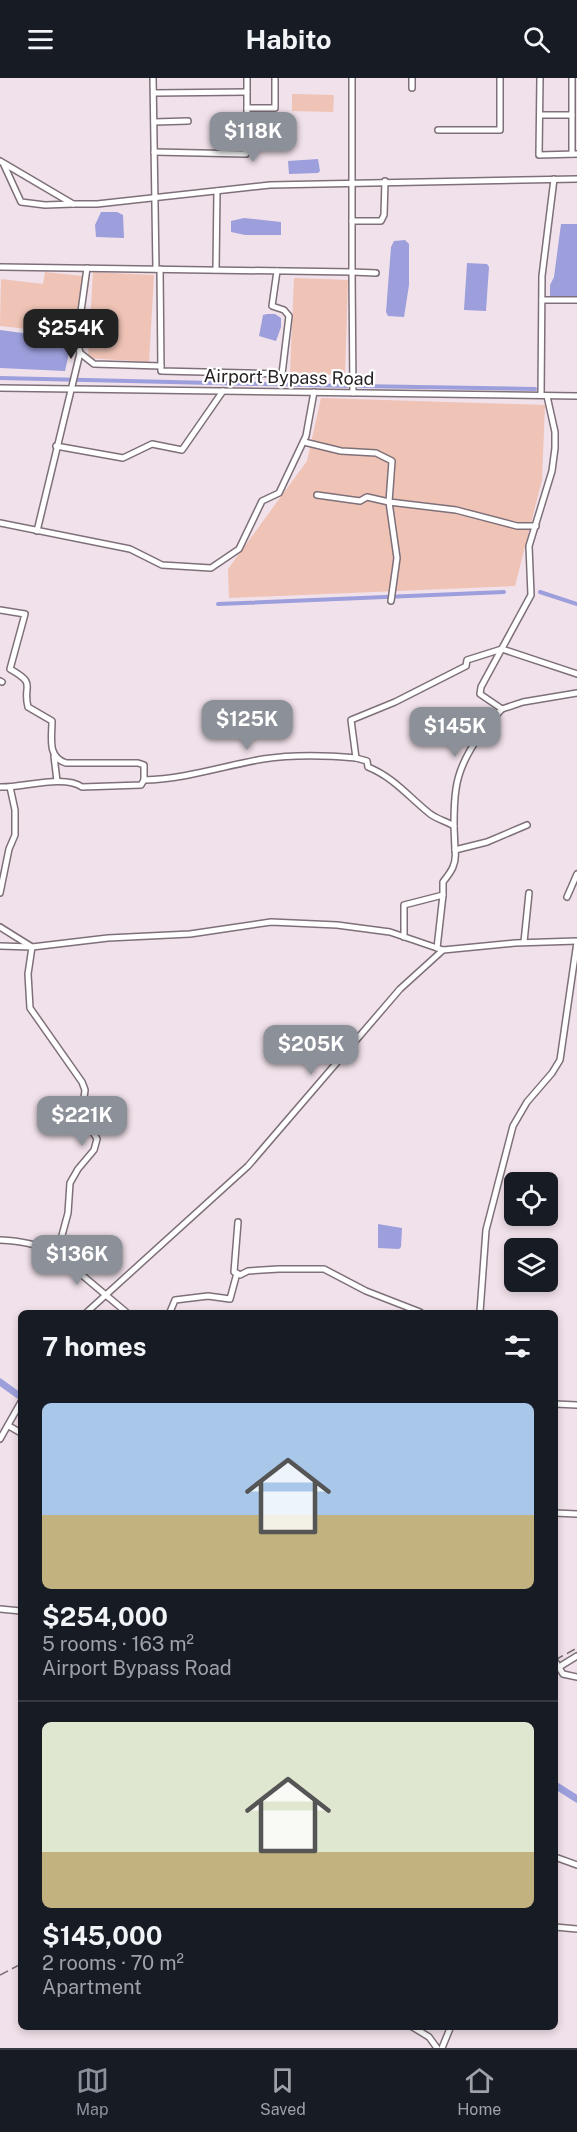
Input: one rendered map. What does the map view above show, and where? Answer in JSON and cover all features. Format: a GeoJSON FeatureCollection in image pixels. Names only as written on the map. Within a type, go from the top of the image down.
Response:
{"type":"FeatureCollection","features":[{"type":"Feature","properties":{"kind":"street"},"geometry":{"type":"LineString","coordinates":[[153,78],[161,371],[282,374],[289,316],[284,310],[272,306],[277,271]]}},
{"type":"Feature","properties":{"kind":"street"},"geometry":{"type":"LineString","coordinates":[[154,152],[246,154],[248,78]]}},
{"type":"Feature","properties":{"kind":"street"},"geometry":{"type":"LineString","coordinates":[[248,108],[275,108],[275,78]]}},
{"type":"Feature","properties":{"kind":"street"},"geometry":{"type":"LineString","coordinates":[[352,78],[353,393]]}},
{"type":"Feature","properties":{"kind":"street"},"geometry":{"type":"LineString","coordinates":[[412,78],[412,88]]}},
{"type":"Feature","properties":{"kind":"street"},"geometry":{"type":"LineString","coordinates":[[438,130],[500,130],[500,78]]}},
{"type":"Feature","properties":{"kind":"street"},"geometry":{"type":"LineString","coordinates":[[540,78],[539,155],[575,154],[572,78]]}},
{"type":"Feature","properties":{"kind":"street"},"geometry":{"type":"LineString","coordinates":[[154,93],[248,92]]}},
{"type":"Feature","properties":{"kind":"street"},"geometry":{"type":"LineString","coordinates":[[540,115],[574,115]]}},
{"type":"Feature","properties":{"kind":"street"},"geometry":{"type":"LineString","coordinates":[[154,122],[188,121]]}},
{"type":"Feature","properties":{"kind":"street"},"geometry":{"type":"LineString","coordinates":[[215,123],[247,123]]}},
{"type":"Feature","properties":{"kind":"street"},"geometry":{"type":"LineString","coordinates":[[2,162],[73,204]]}},
{"type":"Feature","properties":{"kind":"street"},"geometry":{"type":"LineString","coordinates":[[2,162],[21,202],[45,205],[97,204],[270,185],[577,179]]}},
{"type":"Feature","properties":{"kind":"street"},"geometry":{"type":"LineString","coordinates":[[502,709],[480,694],[481,687],[531,596],[528,556],[552,471],[555,448],[554,424],[544,396],[542,300],[542,276],[554,179]]}},
{"type":"Feature","properties":{"kind":"street"},"geometry":{"type":"LineString","coordinates":[[352,221],[381,221],[384,215],[385,181]]}},
{"type":"Feature","properties":{"kind":"street"},"geometry":{"type":"LineString","coordinates":[[216,270],[217,191]]}},
{"type":"Feature","properties":{"kind":"street"},"geometry":{"type":"LineString","coordinates":[[1,267],[376,273]]}},
{"type":"Feature","properties":{"kind":"street"},"geometry":{"type":"LineString","coordinates":[[37,531],[69,389],[80,353],[78,340],[87,268]]}},
{"type":"Feature","properties":{"kind":"street"},"geometry":{"type":"LineString","coordinates":[[542,300],[577,300]]}},
{"type":"Feature","properties":{"kind":"street"},"geometry":{"type":"LineString","coordinates":[[80,353],[94,364],[161,366]]}},
{"type":"Feature","properties":{"kind":"street","name":"Airport Bypass Road"},"geometry":{"type":"LineString","coordinates":[[0,388],[577,396]]}},
{"type":"Feature","properties":{"kind":"street"},"geometry":{"type":"LineString","coordinates":[[56,446],[123,458],[152,444],[182,450],[224,391]]}},
{"type":"Feature","properties":{"kind":"street"},"geometry":{"type":"LineString","coordinates":[[0,523],[130,549],[162,565],[211,568],[239,549],[262,501],[279,493],[304,442],[314,392]]}},
{"type":"Feature","properties":{"kind":"street"},"geometry":{"type":"LineString","coordinates":[[304,442],[341,451],[376,453],[392,461],[389,502],[397,558],[391,601]]}},
{"type":"Feature","properties":{"kind":"street"},"geometry":{"type":"LineString","coordinates":[[317,495],[360,501],[367,497],[456,510],[517,526],[536,526]]}},
{"type":"Feature","properties":{"kind":"street"},"geometry":{"type":"LineString","coordinates":[[0,610],[25,614],[10,669],[25,677],[28,684],[28,707],[52,721],[57,781]]}},
{"type":"Feature","properties":{"kind":"street"},"geometry":{"type":"LineString","coordinates":[[356,758],[351,720],[395,702],[466,666],[467,660],[502,649],[577,674]]}},
{"type":"Feature","properties":{"kind":"street"},"geometry":{"type":"LineString","coordinates":[[89,1310],[248,1166],[400,989],[440,949],[443,882],[452,871],[456,859],[454,826],[456,787],[482,730],[502,709],[523,702],[577,693]]}},
{"type":"Feature","properties":{"kind":"street"},"geometry":{"type":"LineString","coordinates":[[144,780],[205,773],[274,758],[317,754],[356,758],[367,761],[368,767],[380,772],[401,787],[431,815],[444,819],[454,826]]}},
{"type":"Feature","properties":{"kind":"street"},"geometry":{"type":"LineString","coordinates":[[0,787],[57,781],[78,784],[82,787],[108,787],[141,785],[144,780],[145,768],[138,763],[66,763],[54,755]]}},
{"type":"Feature","properties":{"kind":"street"},"geometry":{"type":"LineString","coordinates":[[0,893],[9,849],[15,835],[15,810],[10,787]]}},
{"type":"Feature","properties":{"kind":"street"},"geometry":{"type":"LineString","coordinates":[[455,850],[487,842],[527,825]]}},
{"type":"Feature","properties":{"kind":"street"},"geometry":{"type":"LineString","coordinates":[[567,897],[577,874]]}},
{"type":"Feature","properties":{"kind":"street"},"geometry":{"type":"LineString","coordinates":[[524,942],[529,893]]}},
{"type":"Feature","properties":{"kind":"street"},"geometry":{"type":"LineString","coordinates":[[405,937],[404,905],[443,895]]}},
{"type":"Feature","properties":{"kind":"street"},"geometry":{"type":"LineString","coordinates":[[0,946],[32,947],[108,938],[190,934],[271,922],[337,925],[390,932],[440,949],[524,942],[577,941],[560,1060],[527,1102],[513,1126],[504,1156],[486,1230],[480,1310]]}},
{"type":"Feature","properties":{"kind":"street"},"geometry":{"type":"LineString","coordinates":[[0,927],[32,947]]}},
{"type":"Feature","properties":{"kind":"street"},"geometry":{"type":"LineString","coordinates":[[32,947],[28,974],[30,1008],[82,1082],[85,1090],[82,1114],[97,1139],[94,1150],[70,1183],[68,1213],[57,1254]]}},
{"type":"Feature","properties":{"kind":"street"},"geometry":{"type":"LineString","coordinates":[[237,1273],[234,1272],[238,1222]]}},
{"type":"Feature","properties":{"kind":"street"},"geometry":{"type":"LineString","coordinates":[[0,1240],[20,1240],[42,1246],[57,1254],[124,1310]]}},
{"type":"Feature","properties":{"kind":"street"},"geometry":{"type":"LineString","coordinates":[[237,1273],[279,1269],[324,1269],[366,1291],[415,1310]]}},
{"type":"Feature","properties":{"kind":"street"},"geometry":{"type":"LineString","coordinates":[[171,1310],[176,1300],[208,1296],[230,1299],[237,1273]]}},
{"type":"Feature","properties":{"kind":"street"},"geometry":{"type":"LineString","coordinates":[[558,1404],[577,1405]]}},
{"type":"Feature","properties":{"kind":"street"},"geometry":{"type":"LineString","coordinates":[[0,1439],[18,1408]]}},
{"type":"Feature","properties":{"kind":"street"},"geometry":{"type":"LineString","coordinates":[[0,1425],[18,1433]]}},
{"type":"Feature","properties":{"kind":"street"},"geometry":{"type":"LineString","coordinates":[[558,1513],[577,1515]]}},
{"type":"Feature","properties":{"kind":"street"},"geometry":{"type":"LineString","coordinates":[[0,1609],[18,1611]]}},
{"type":"Feature","properties":{"kind":"street"},"geometry":{"type":"LineString","coordinates":[[577,1656],[559,1667],[563,1674],[577,1677]]}},
{"type":"Feature","properties":{"kind":"street"},"geometry":{"type":"LineString","coordinates":[[558,1858],[577,1865]]}},
{"type":"Feature","properties":{"kind":"street"},"geometry":{"type":"LineString","coordinates":[[558,1927],[577,1929]]}},
{"type":"Feature","properties":{"kind":"street"},"geometry":{"type":"LineString","coordinates":[[418,2030],[429,2037],[437,2048]]}},
{"type":"Feature","properties":{"kind":"street"},"geometry":{"type":"LineString","coordinates":[[442,2048],[449,2030]]}},
{"type":"Feature","properties":{"kind":"shaded area"},"geometry":{"type":"Polygon","coordinates":[[[292,94],[334,95],[333,112],[292,111],[292,94]]]}},
{"type":"Feature","properties":{"kind":"shaded area"},"geometry":{"type":"Polygon","coordinates":[[[45,272],[82,276],[78,312],[57,310],[54,332],[0,326],[1,279],[43,284],[45,272]]]}},
{"type":"Feature","properties":{"kind":"shaded area"},"geometry":{"type":"Polygon","coordinates":[[[93,272],[154,275],[149,362],[88,358],[93,272]]]}},
{"type":"Feature","properties":{"kind":"shaded area"},"geometry":{"type":"Polygon","coordinates":[[[294,278],[348,280],[345,375],[290,373],[294,278]]]}},
{"type":"Feature","properties":{"kind":"shaded area"},"geometry":{"type":"Polygon","coordinates":[[[321,398],[545,405],[542,480],[515,586],[229,598],[228,569],[307,461],[321,398]]]}},
{"type":"Feature","properties":{"kind":"water"},"geometry":{"type":"Polygon","coordinates":[[[318,159],[320,171],[318,173],[289,174],[288,161],[318,159]]]}},
{"type":"Feature","properties":{"kind":"water"},"geometry":{"type":"Polygon","coordinates":[[[101,212],[117,212],[123,215],[124,238],[96,237],[95,225],[101,212]]]}},
{"type":"Feature","properties":{"kind":"water"},"geometry":{"type":"Polygon","coordinates":[[[244,218],[281,222],[281,235],[245,235],[231,232],[231,221],[244,218]]]}},
{"type":"Feature","properties":{"kind":"water"},"geometry":{"type":"Polygon","coordinates":[[[561,224],[577,224],[577,298],[550,296],[561,224]]]}},
{"type":"Feature","properties":{"kind":"water"},"geometry":{"type":"Polygon","coordinates":[[[405,240],[409,244],[409,285],[404,317],[388,316],[386,312],[391,247],[394,241],[405,240]]]}},
{"type":"Feature","properties":{"kind":"water"},"geometry":{"type":"Polygon","coordinates":[[[467,263],[487,264],[489,267],[486,311],[464,310],[467,263]]]}},
{"type":"Feature","properties":{"kind":"water"},"geometry":{"type":"Polygon","coordinates":[[[275,314],[281,318],[281,327],[276,341],[259,336],[263,315],[275,314]]]}},
{"type":"Feature","properties":{"kind":"water"},"geometry":{"type":"Polygon","coordinates":[[[0,330],[68,339],[71,344],[65,371],[0,368],[0,330]]]}},
{"type":"Feature","properties":{"kind":"water"},"geometry":{"type":"Polygon","coordinates":[[[378,1224],[402,1228],[399,1249],[378,1248],[378,1224]]]}},
{"type":"Feature","properties":{"kind":"waterway"},"geometry":{"type":"LineString","coordinates":[[0,378],[347,386]]}},
{"type":"Feature","properties":{"kind":"waterway"},"geometry":{"type":"LineString","coordinates":[[357,386],[535,389]]}},
{"type":"Feature","properties":{"kind":"waterway"},"geometry":{"type":"LineString","coordinates":[[218,604],[504,592]]}},
{"type":"Feature","properties":{"kind":"waterway"},"geometry":{"type":"LineString","coordinates":[[540,592],[577,604]]}},
{"type":"Feature","properties":{"kind":"waterway"},"geometry":{"type":"LineString","coordinates":[[0,1382],[18,1395]]}},
{"type":"Feature","properties":{"kind":"waterway"},"geometry":{"type":"LineString","coordinates":[[558,1787],[577,1799]]}},
{"type":"Feature","properties":{"kind":"railway"},"geometry":{"type":"LineString","coordinates":[[558,1658],[577,1648]]}},
{"type":"Feature","properties":{"kind":"railway"},"geometry":{"type":"LineString","coordinates":[[0,1975],[18,1966]]}}]}
